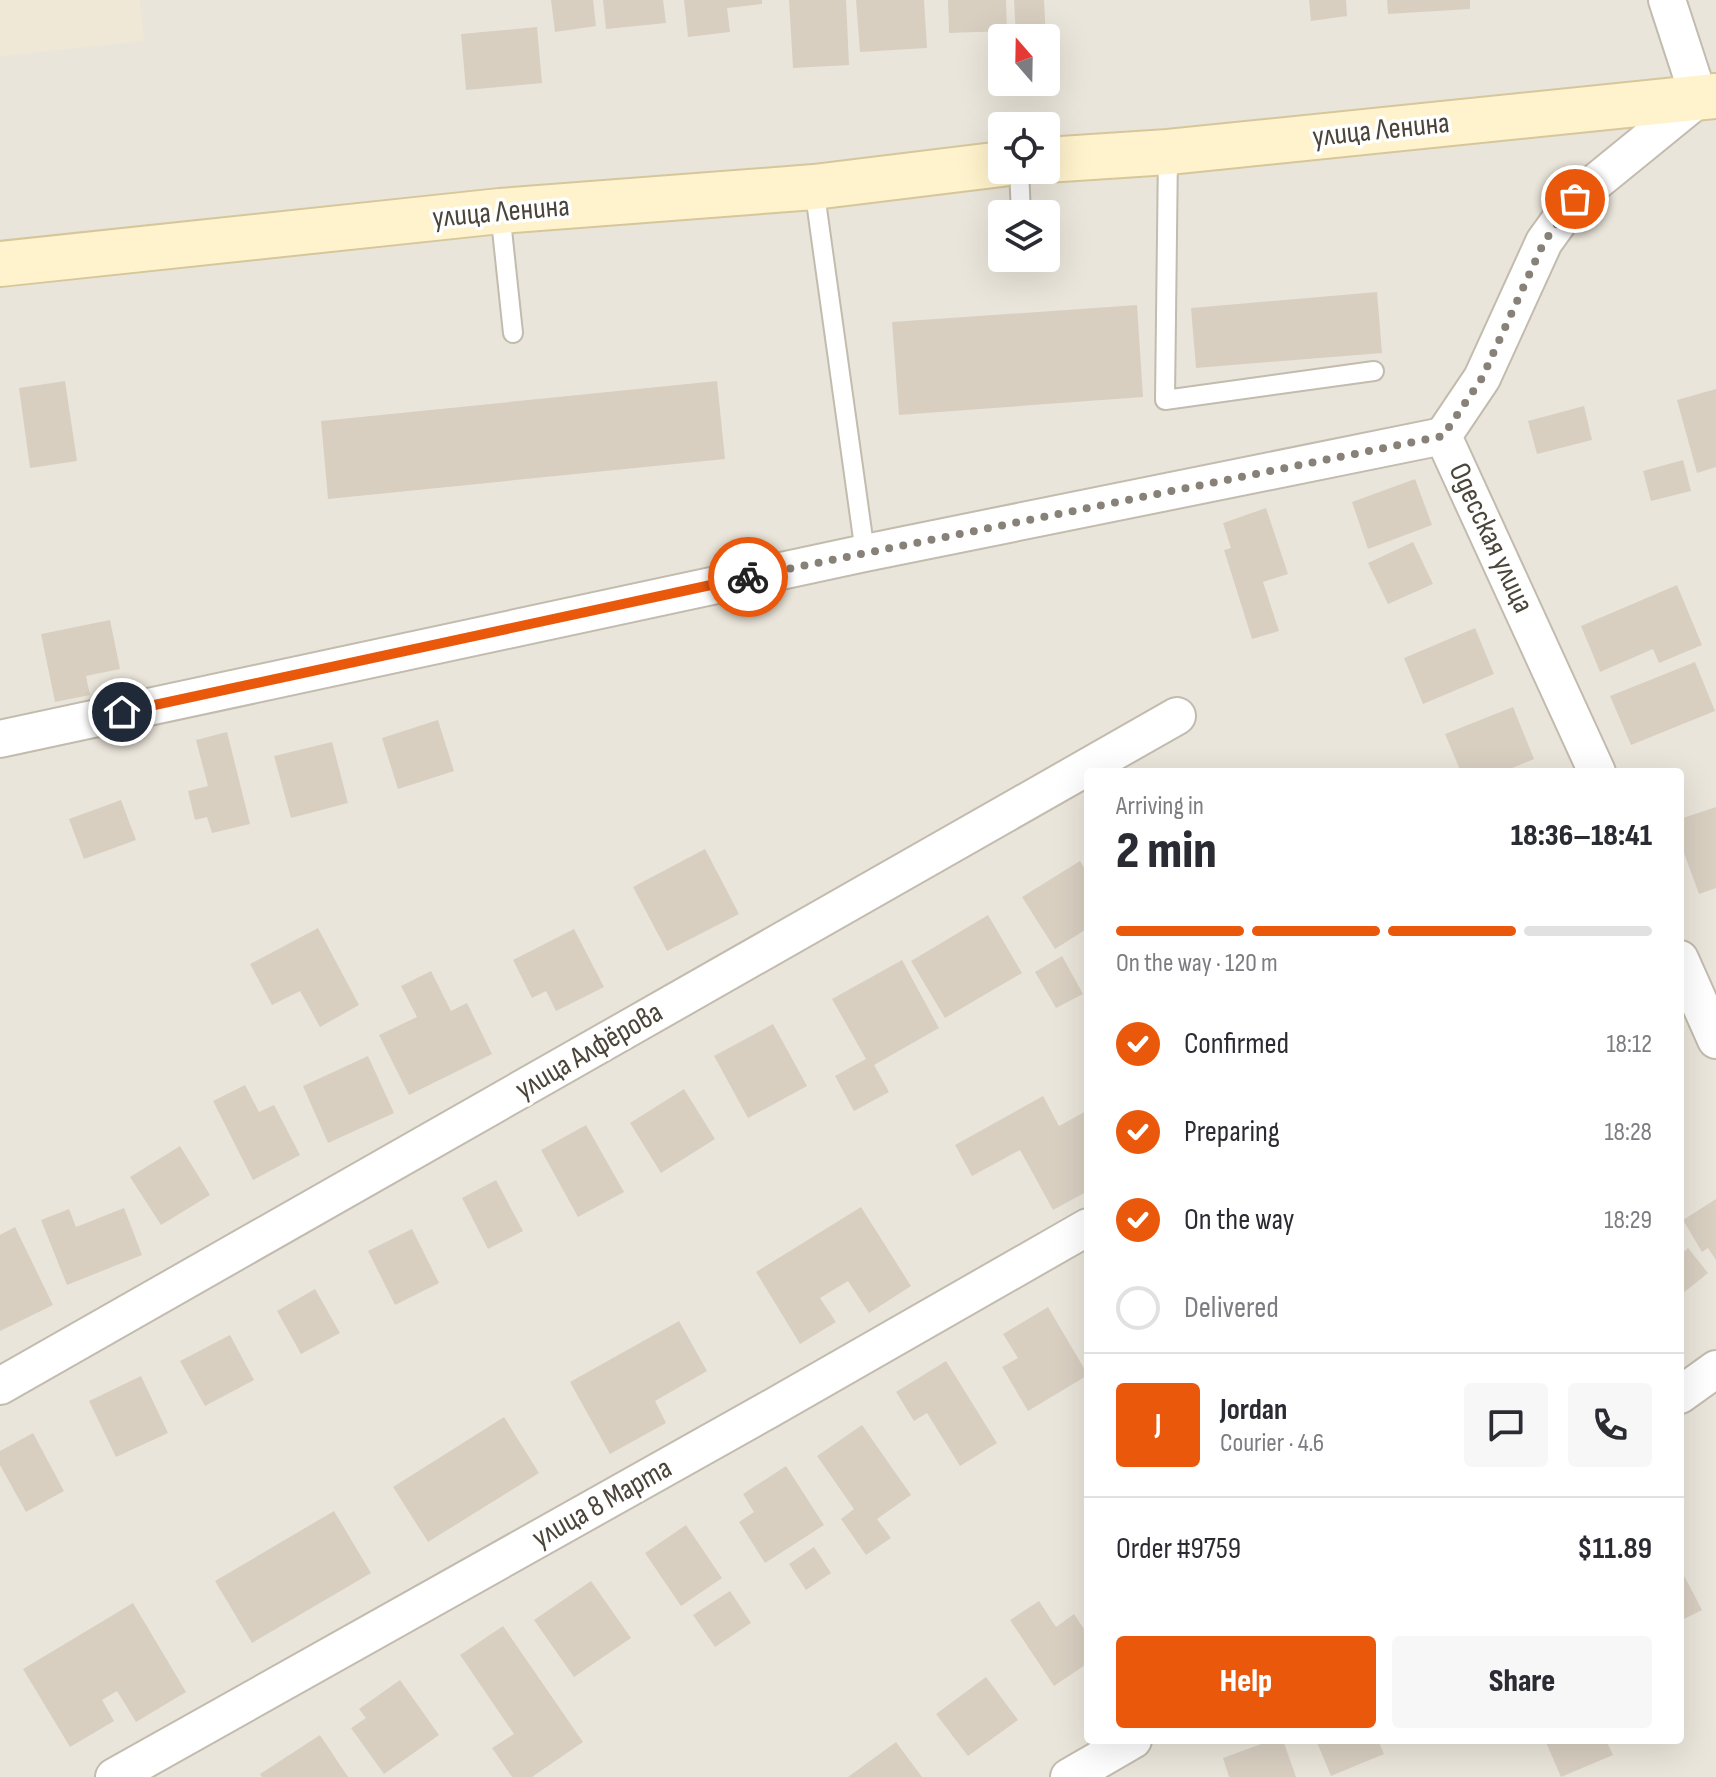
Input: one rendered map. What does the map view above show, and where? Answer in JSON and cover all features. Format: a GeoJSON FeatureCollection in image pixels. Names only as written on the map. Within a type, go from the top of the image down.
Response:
{"type":"FeatureCollection","features":[{"type":"Feature","properties":{"kind":"street"},"geometry":{"type":"LineString","coordinates":[[1667,0],[1707,97]]}},
{"type":"Feature","properties":{"kind":"street","name":"улица Ленина"},"geometry":{"type":"LineString","coordinates":[[1060,159],[1168,152],[1707,97]]}},
{"type":"Feature","properties":{"kind":"street","name":"Одесская улица"},"geometry":{"type":"LineString","coordinates":[[1595,768],[1443,436],[1482,378],[1544,242],[1575,199],[1707,97]]}},
{"type":"Feature","properties":{"kind":"street","name":"улица Ленина"},"geometry":{"type":"LineString","coordinates":[[0,264],[500,211],[814,187],[988,166]]}},
{"type":"Feature","properties":{"kind":"street"},"geometry":{"type":"LineString","coordinates":[[0,739],[865,553],[1443,436]]}},
{"type":"Feature","properties":{"kind":"street","name":"улица Алфёрова"},"geometry":{"type":"LineString","coordinates":[[1086,768],[1177,716]]}},
{"type":"Feature","properties":{"kind":"street","name":"улица Алфёрова"},"geometry":{"type":"LineString","coordinates":[[0,1386],[1084,769]]}},
{"type":"Feature","properties":{"kind":"street"},"geometry":{"type":"LineString","coordinates":[[1684,968],[1716,1040]]}},
{"type":"Feature","properties":{"kind":"street","name":"улица 8 Марта"},"geometry":{"type":"LineString","coordinates":[[114,1777],[1084,1229]]}},
{"type":"Feature","properties":{"kind":"street"},"geometry":{"type":"LineString","coordinates":[[1684,1392],[1716,1369]]}},
{"type":"Feature","properties":{"kind":"street"},"geometry":{"type":"LineString","coordinates":[[1069,1777],[1126,1744]]}},
{"type":"Feature","properties":{"kind":"lane"},"geometry":{"type":"LineString","coordinates":[[1168,152],[1165,400],[1374,371]]}},
{"type":"Feature","properties":{"kind":"lane"},"geometry":{"type":"LineString","coordinates":[[814,187],[865,553]]}},
{"type":"Feature","properties":{"kind":"lane"},"geometry":{"type":"LineString","coordinates":[[500,211],[513,333]]}},
{"type":"Feature","properties":{"kind":"shaded area"},"geometry":{"type":"Polygon","coordinates":[[[0,0],[1716,0],[1716,1777],[0,1777],[0,0]]]}},
{"type":"Feature","properties":{"kind":"shaded area"},"geometry":{"type":"Polygon","coordinates":[[[0,0],[140,0],[144,41],[0,56],[0,0]]]}},
{"type":"Feature","properties":{"kind":"building"},"geometry":{"type":"Polygon","coordinates":[[[551,0],[593,0],[596,26],[555,32],[551,0]]]}},
{"type":"Feature","properties":{"kind":"building"},"geometry":{"type":"Polygon","coordinates":[[[603,0],[663,0],[666,23],[606,29],[603,0]]]}},
{"type":"Feature","properties":{"kind":"building"},"geometry":{"type":"Polygon","coordinates":[[[684,0],[762,0],[762,4],[727,8],[730,32],[688,37],[684,0]]]}},
{"type":"Feature","properties":{"kind":"building"},"geometry":{"type":"Polygon","coordinates":[[[789,0],[846,0],[849,65],[793,68],[789,0]]]}},
{"type":"Feature","properties":{"kind":"building"},"geometry":{"type":"Polygon","coordinates":[[[856,0],[924,0],[927,48],[860,52],[856,0]]]}},
{"type":"Feature","properties":{"kind":"building"},"geometry":{"type":"Polygon","coordinates":[[[948,0],[1006,0],[1007,24],[988,24],[988,32],[949,33],[948,0]]]}},
{"type":"Feature","properties":{"kind":"building"},"geometry":{"type":"Polygon","coordinates":[[[1014,0],[1044,0],[1045,24],[1015,24],[1014,0]]]}},
{"type":"Feature","properties":{"kind":"building"},"geometry":{"type":"Polygon","coordinates":[[[1309,0],[1346,0],[1347,16],[1311,21],[1309,0]]]}},
{"type":"Feature","properties":{"kind":"building"},"geometry":{"type":"Polygon","coordinates":[[[1387,0],[1470,0],[1470,9],[1388,14],[1387,0]]]}},
{"type":"Feature","properties":{"kind":"building"},"geometry":{"type":"Polygon","coordinates":[[[537,27],[542,83],[466,90],[461,34],[537,27]]]}},
{"type":"Feature","properties":{"kind":"building"},"geometry":{"type":"Polygon","coordinates":[[[1377,292],[1382,353],[1196,368],[1191,308],[1377,292]]]}},
{"type":"Feature","properties":{"kind":"building"},"geometry":{"type":"Polygon","coordinates":[[[1137,305],[1143,397],[899,415],[892,322],[1137,305]]]}},
{"type":"Feature","properties":{"kind":"building"},"geometry":{"type":"Polygon","coordinates":[[[65,381],[77,461],[30,468],[19,388],[65,381]]]}},
{"type":"Feature","properties":{"kind":"building"},"geometry":{"type":"Polygon","coordinates":[[[717,381],[725,459],[328,499],[321,421],[717,381]]]}},
{"type":"Feature","properties":{"kind":"building"},"geometry":{"type":"Polygon","coordinates":[[[1716,389],[1716,467],[1697,473],[1677,400],[1716,389]]]}},
{"type":"Feature","properties":{"kind":"building"},"geometry":{"type":"Polygon","coordinates":[[[1584,406],[1592,440],[1537,454],[1528,421],[1584,406]]]}},
{"type":"Feature","properties":{"kind":"building"},"geometry":{"type":"Polygon","coordinates":[[[1683,460],[1691,491],[1651,501],[1643,471],[1683,460]]]}},
{"type":"Feature","properties":{"kind":"building"},"geometry":{"type":"Polygon","coordinates":[[[1415,479],[1432,525],[1368,549],[1352,502],[1415,479]]]}},
{"type":"Feature","properties":{"kind":"building"},"geometry":{"type":"Polygon","coordinates":[[[1266,508],[1288,574],[1263,582],[1279,631],[1252,639],[1224,550],[1231,548],[1223,523],[1266,508]]]}},
{"type":"Feature","properties":{"kind":"building"},"geometry":{"type":"Polygon","coordinates":[[[1413,542],[1433,584],[1388,604],[1368,563],[1413,542]]]}},
{"type":"Feature","properties":{"kind":"building"},"geometry":{"type":"Polygon","coordinates":[[[1677,585],[1702,645],[1659,663],[1653,649],[1600,672],[1581,626],[1677,585]]]}},
{"type":"Feature","properties":{"kind":"building"},"geometry":{"type":"Polygon","coordinates":[[[110,620],[120,669],[86,676],[90,695],[55,702],[41,634],[110,620]]]}},
{"type":"Feature","properties":{"kind":"building"},"geometry":{"type":"Polygon","coordinates":[[[1475,628],[1494,674],[1423,704],[1404,658],[1475,628]]]}},
{"type":"Feature","properties":{"kind":"building"},"geometry":{"type":"Polygon","coordinates":[[[1695,662],[1715,711],[1631,745],[1610,696],[1695,662]]]}},
{"type":"Feature","properties":{"kind":"building"},"geometry":{"type":"Polygon","coordinates":[[[1513,707],[1534,759],[1513,768],[1459,768],[1445,734],[1513,707]]]}},
{"type":"Feature","properties":{"kind":"building"},"geometry":{"type":"Polygon","coordinates":[[[438,720],[454,771],[398,789],[382,738],[438,720]]]}},
{"type":"Feature","properties":{"kind":"building"},"geometry":{"type":"Polygon","coordinates":[[[227,732],[250,824],[212,833],[207,817],[195,820],[188,791],[208,786],[196,740],[227,732]]]}},
{"type":"Feature","properties":{"kind":"building"},"geometry":{"type":"Polygon","coordinates":[[[332,742],[348,803],[291,818],[274,756],[332,742]]]}},
{"type":"Feature","properties":{"kind":"building"},"geometry":{"type":"Polygon","coordinates":[[[121,800],[136,840],[84,859],[69,819],[121,800]]]}},
{"type":"Feature","properties":{"kind":"building"},"geometry":{"type":"Polygon","coordinates":[[[1716,807],[1716,888],[1699,894],[1684,853],[1684,818],[1716,807]]]}},
{"type":"Feature","properties":{"kind":"building"},"geometry":{"type":"Polygon","coordinates":[[[705,849],[739,914],[667,951],[633,887],[705,849]]]}},
{"type":"Feature","properties":{"kind":"building"},"geometry":{"type":"Polygon","coordinates":[[[1080,861],[1084,868],[1084,931],[1055,949],[1022,897],[1080,861]]]}},
{"type":"Feature","properties":{"kind":"building"},"geometry":{"type":"Polygon","coordinates":[[[988,915],[1022,973],[945,1018],[911,961],[988,915]]]}},
{"type":"Feature","properties":{"kind":"building"},"geometry":{"type":"Polygon","coordinates":[[[318,928],[359,1005],[320,1027],[300,991],[272,1005],[250,964],[318,928]]]}},
{"type":"Feature","properties":{"kind":"building"},"geometry":{"type":"Polygon","coordinates":[[[574,929],[604,987],[556,1011],[546,991],[532,998],[513,960],[574,929]]]}},
{"type":"Feature","properties":{"kind":"building"},"geometry":{"type":"Polygon","coordinates":[[[1062,956],[1083,994],[1056,1008],[1035,972],[1062,956]]]}},
{"type":"Feature","properties":{"kind":"building"},"geometry":{"type":"Polygon","coordinates":[[[902,960],[939,1028],[874,1065],[889,1092],[854,1111],[835,1076],[866,1059],[832,999],[902,960]]]}},
{"type":"Feature","properties":{"kind":"building"},"geometry":{"type":"Polygon","coordinates":[[[431,971],[451,1011],[467,1003],[492,1054],[409,1095],[379,1035],[417,1017],[401,986],[431,971]]]}},
{"type":"Feature","properties":{"kind":"building"},"geometry":{"type":"Polygon","coordinates":[[[773,1024],[807,1086],[748,1118],[714,1056],[773,1024]]]}},
{"type":"Feature","properties":{"kind":"building"},"geometry":{"type":"Polygon","coordinates":[[[368,1056],[394,1113],[328,1143],[303,1086],[368,1056]]]}},
{"type":"Feature","properties":{"kind":"building"},"geometry":{"type":"Polygon","coordinates":[[[245,1085],[259,1112],[274,1105],[300,1155],[253,1180],[213,1101],[245,1085]]]}},
{"type":"Feature","properties":{"kind":"building"},"geometry":{"type":"Polygon","coordinates":[[[684,1089],[715,1139],[661,1173],[630,1123],[684,1089]]]}},
{"type":"Feature","properties":{"kind":"building"},"geometry":{"type":"Polygon","coordinates":[[[1043,1096],[1059,1126],[1084,1112],[1084,1193],[1053,1210],[1020,1150],[972,1176],[955,1145],[1043,1096]]]}},
{"type":"Feature","properties":{"kind":"building"},"geometry":{"type":"Polygon","coordinates":[[[586,1125],[624,1192],[578,1217],[541,1150],[586,1125]]]}},
{"type":"Feature","properties":{"kind":"building"},"geometry":{"type":"Polygon","coordinates":[[[180,1146],[210,1195],[161,1225],[130,1177],[180,1146]]]}},
{"type":"Feature","properties":{"kind":"building"},"geometry":{"type":"Polygon","coordinates":[[[496,1180],[523,1231],[488,1249],[462,1198],[496,1180]]]}},
{"type":"Feature","properties":{"kind":"building"},"geometry":{"type":"Polygon","coordinates":[[[1716,1199],[1716,1260],[1708,1248],[1702,1252],[1684,1219],[1716,1199]]]}},
{"type":"Feature","properties":{"kind":"building"},"geometry":{"type":"Polygon","coordinates":[[[861,1207],[911,1286],[869,1313],[848,1281],[820,1298],[836,1322],[800,1344],[756,1272],[861,1207]]]}},
{"type":"Feature","properties":{"kind":"building"},"geometry":{"type":"Polygon","coordinates":[[[124,1208],[142,1255],[67,1285],[41,1220],[69,1209],[76,1227],[124,1208]]]}},
{"type":"Feature","properties":{"kind":"building"},"geometry":{"type":"Polygon","coordinates":[[[15,1227],[53,1305],[0,1331],[0,1235],[15,1227]]]}},
{"type":"Feature","properties":{"kind":"building"},"geometry":{"type":"Polygon","coordinates":[[[412,1229],[439,1283],[395,1305],[368,1251],[412,1229]]]}},
{"type":"Feature","properties":{"kind":"building"},"geometry":{"type":"Polygon","coordinates":[[[1688,1248],[1708,1273],[1684,1292],[1684,1252],[1688,1248]]]}},
{"type":"Feature","properties":{"kind":"building"},"geometry":{"type":"Polygon","coordinates":[[[315,1289],[340,1333],[301,1354],[277,1311],[315,1289]]]}},
{"type":"Feature","properties":{"kind":"building"},"geometry":{"type":"Polygon","coordinates":[[[1048,1307],[1084,1368],[1084,1377],[1028,1411],[1002,1367],[1018,1358],[1003,1334],[1048,1307]]]}},
{"type":"Feature","properties":{"kind":"building"},"geometry":{"type":"Polygon","coordinates":[[[679,1321],[707,1371],[655,1401],[666,1423],[610,1454],[570,1382],[679,1321]]]}},
{"type":"Feature","properties":{"kind":"building"},"geometry":{"type":"Polygon","coordinates":[[[230,1335],[254,1380],[205,1406],[180,1361],[230,1335]]]}},
{"type":"Feature","properties":{"kind":"building"},"geometry":{"type":"Polygon","coordinates":[[[946,1361],[997,1443],[960,1466],[927,1413],[914,1421],[896,1392],[946,1361]]]}},
{"type":"Feature","properties":{"kind":"building"},"geometry":{"type":"Polygon","coordinates":[[[141,1376],[168,1433],[116,1457],[89,1401],[141,1376]]]}},
{"type":"Feature","properties":{"kind":"building"},"geometry":{"type":"Polygon","coordinates":[[[504,1417],[539,1473],[428,1542],[393,1487],[504,1417]]]}},
{"type":"Feature","properties":{"kind":"building"},"geometry":{"type":"Polygon","coordinates":[[[862,1425],[911,1495],[877,1519],[891,1538],[866,1555],[841,1519],[854,1509],[817,1456],[862,1425]]]}},
{"type":"Feature","properties":{"kind":"building"},"geometry":{"type":"Polygon","coordinates":[[[33,1433],[64,1491],[26,1512],[0,1465],[0,1451],[33,1433]]]}},
{"type":"Feature","properties":{"kind":"building"},"geometry":{"type":"Polygon","coordinates":[[[786,1466],[824,1525],[765,1563],[739,1522],[754,1512],[743,1494],[786,1466]]]}},
{"type":"Feature","properties":{"kind":"building"},"geometry":{"type":"Polygon","coordinates":[[[334,1511],[371,1573],[252,1643],[215,1581],[334,1511]]]}},
{"type":"Feature","properties":{"kind":"building"},"geometry":{"type":"Polygon","coordinates":[[[686,1525],[722,1578],[681,1606],[645,1553],[686,1525]]]}},
{"type":"Feature","properties":{"kind":"building"},"geometry":{"type":"Polygon","coordinates":[[[814,1547],[831,1573],[806,1590],[789,1564],[814,1547]]]}},
{"type":"Feature","properties":{"kind":"building"},"geometry":{"type":"Polygon","coordinates":[[[1684,1576],[1702,1610],[1684,1619],[1684,1576]]]}},
{"type":"Feature","properties":{"kind":"building"},"geometry":{"type":"Polygon","coordinates":[[[591,1581],[631,1638],[574,1677],[534,1620],[591,1581]]]}},
{"type":"Feature","properties":{"kind":"building"},"geometry":{"type":"Polygon","coordinates":[[[730,1591],[751,1623],[715,1647],[693,1615],[730,1591]]]}},
{"type":"Feature","properties":{"kind":"building"},"geometry":{"type":"Polygon","coordinates":[[[1039,1601],[1056,1627],[1074,1614],[1084,1629],[1084,1666],[1054,1686],[1010,1620],[1039,1601]]]}},
{"type":"Feature","properties":{"kind":"building"},"geometry":{"type":"Polygon","coordinates":[[[133,1603],[186,1692],[136,1722],[117,1691],[102,1700],[114,1721],[70,1747],[23,1669],[133,1603]]]}},
{"type":"Feature","properties":{"kind":"building"},"geometry":{"type":"Polygon","coordinates":[[[503,1626],[583,1742],[532,1777],[512,1777],[492,1748],[514,1734],[460,1655],[503,1626]]]}},
{"type":"Feature","properties":{"kind":"building"},"geometry":{"type":"Polygon","coordinates":[[[986,1677],[1018,1720],[968,1756],[936,1714],[986,1677]]]}},
{"type":"Feature","properties":{"kind":"building"},"geometry":{"type":"Polygon","coordinates":[[[400,1680],[439,1735],[384,1774],[351,1728],[366,1718],[359,1709],[400,1680]]]}},
{"type":"Feature","properties":{"kind":"building"},"geometry":{"type":"Polygon","coordinates":[[[320,1735],[348,1777],[262,1777],[260,1774],[320,1735]]]}},
{"type":"Feature","properties":{"kind":"building"},"geometry":{"type":"Polygon","coordinates":[[[896,1742],[922,1777],[848,1777],[896,1742]]]}},
{"type":"Feature","properties":{"kind":"building"},"geometry":{"type":"Polygon","coordinates":[[[1261,1744],[1284,1744],[1296,1777],[1229,1777],[1223,1758],[1261,1744]]]}},
{"type":"Feature","properties":{"kind":"building"},"geometry":{"type":"Polygon","coordinates":[[[1318,1744],[1380,1744],[1384,1754],[1331,1776],[1318,1744]]]}},
{"type":"Feature","properties":{"kind":"building"},"geometry":{"type":"Polygon","coordinates":[[[1547,1744],[1608,1744],[1613,1755],[1561,1777],[1547,1744]]]}},
{"type":"Feature","properties":{"kind":"way so far"},"geometry":{"type":"LineString","coordinates":[[748,577],[1443,436],[1482,378],[1544,242],[1575,199]]}},
{"type":"Feature","properties":{"kind":"route"},"geometry":{"type":"LineString","coordinates":[[122,712],[748,577]]}}]}
